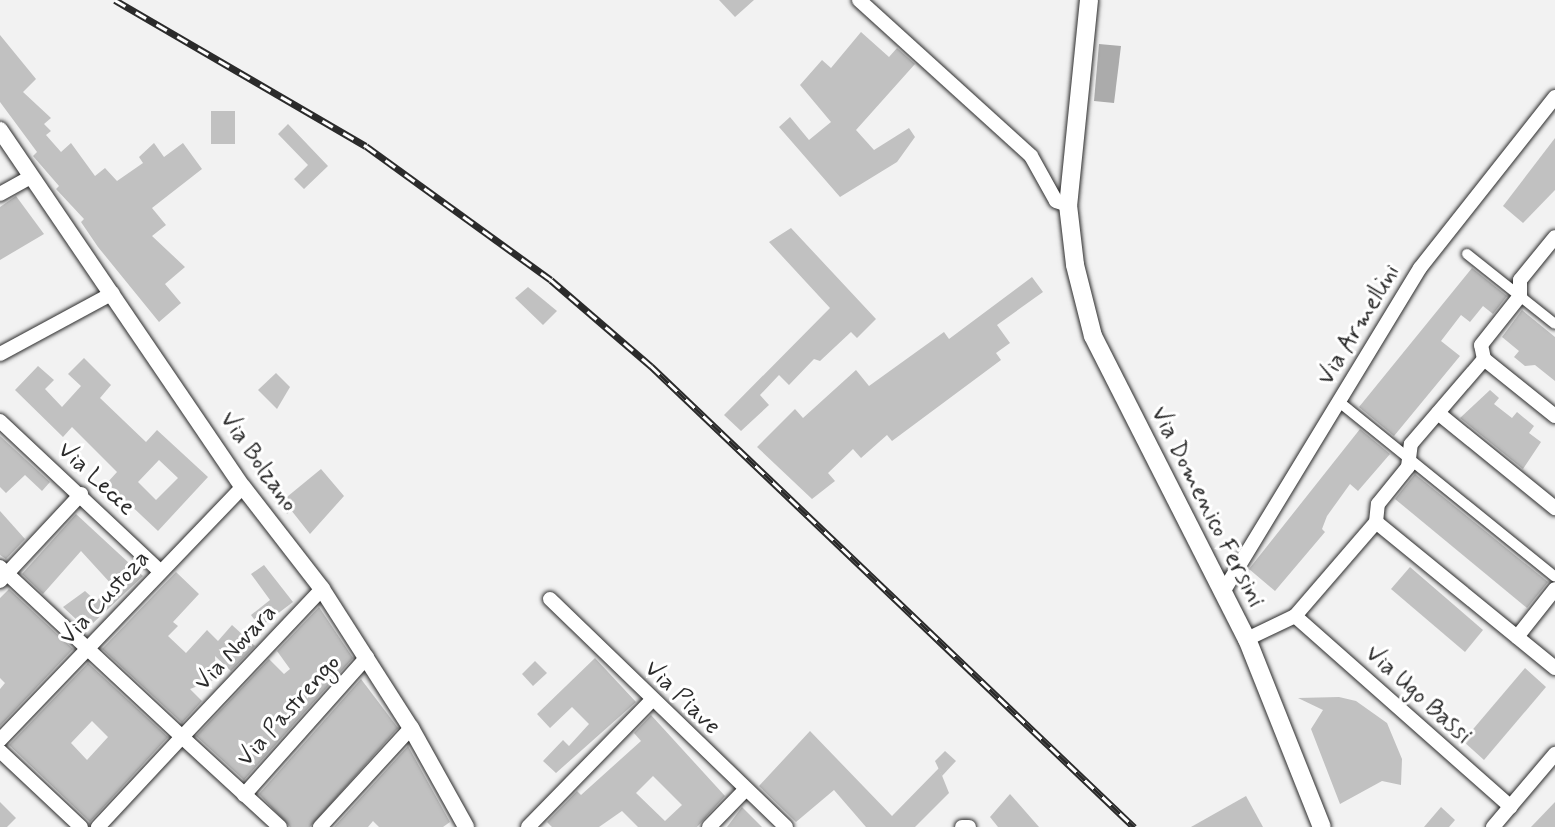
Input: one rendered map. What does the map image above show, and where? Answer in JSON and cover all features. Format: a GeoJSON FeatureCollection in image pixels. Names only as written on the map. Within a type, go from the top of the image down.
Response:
{"type":"FeatureCollection","features":[{"type":"Feature","properties":{"kind":"main road","name":"Via Domenico Fersini"},"geometry":{"type":"LineString","coordinates":[[1089,0],[1068,205],[1075,265],[1093,336],[1247,639],[1322,827]]}},
{"type":"Feature","properties":{"kind":"street"},"geometry":{"type":"LineString","coordinates":[[859,0],[1031,156],[1056,201],[1068,205]]}},
{"type":"Feature","properties":{"kind":"street","name":"Via Armellini"},"geometry":{"type":"LineString","coordinates":[[1223,592],[1420,268],[1555,97]]}},
{"type":"Feature","properties":{"kind":"street","name":"Via Bolzano"},"geometry":{"type":"LineString","coordinates":[[0,130],[243,487],[322,589],[411,728],[466,827]]}},
{"type":"Feature","properties":{"kind":"street"},"geometry":{"type":"LineString","coordinates":[[0,194],[31,177]]}},
{"type":"Feature","properties":{"kind":"street"},"geometry":{"type":"LineString","coordinates":[[1552,247],[1520,280],[1520,296],[1481,345],[1484,359],[1555,416]]}},
{"type":"Feature","properties":{"kind":"street"},"geometry":{"type":"LineString","coordinates":[[1467,254],[1555,324]]}},
{"type":"Feature","properties":{"kind":"street"},"geometry":{"type":"LineString","coordinates":[[0,354],[113,293]]}},
{"type":"Feature","properties":{"kind":"street"},"geometry":{"type":"LineString","coordinates":[[1247,639],[1295,616],[1376,522],[1378,504],[1409,458],[1411,444],[1484,359]]}},
{"type":"Feature","properties":{"kind":"street"},"geometry":{"type":"LineString","coordinates":[[1338,401],[1555,577]]}},
{"type":"Feature","properties":{"kind":"street"},"geometry":{"type":"LineString","coordinates":[[1438,413],[1555,508]]}},
{"type":"Feature","properties":{"kind":"street","name":"Via Lecce"},"geometry":{"type":"LineString","coordinates":[[0,421],[160,571]]}},
{"type":"Feature","properties":{"kind":"street","name":"Via Custoza"},"geometry":{"type":"LineString","coordinates":[[0,740],[243,487]]}},
{"type":"Feature","properties":{"kind":"street"},"geometry":{"type":"LineString","coordinates":[[81,494],[2,574],[89,648],[280,827]]}},
{"type":"Feature","properties":{"kind":"street"},"geometry":{"type":"LineString","coordinates":[[1376,522],[1555,668]]}},
{"type":"Feature","properties":{"kind":"street","name":"Via Novara"},"geometry":{"type":"LineString","coordinates":[[98,827],[322,589]]}},
{"type":"Feature","properties":{"kind":"street"},"geometry":{"type":"LineString","coordinates":[[1517,637],[1555,589]]}},
{"type":"Feature","properties":{"kind":"street","name":"Via Piave"},"geometry":{"type":"LineString","coordinates":[[550,599],[786,827]]}},
{"type":"Feature","properties":{"kind":"street","name":"Via Ugo Bassi"},"geometry":{"type":"LineString","coordinates":[[1295,616],[1505,820]]}},
{"type":"Feature","properties":{"kind":"street","name":"Via Pastrengo"},"geometry":{"type":"LineString","coordinates":[[244,795],[367,657]]}},
{"type":"Feature","properties":{"kind":"street"},"geometry":{"type":"LineString","coordinates":[[535,825],[652,700]]}},
{"type":"Feature","properties":{"kind":"street"},"geometry":{"type":"LineString","coordinates":[[320,827],[411,728]]}},
{"type":"Feature","properties":{"kind":"street"},"geometry":{"type":"LineString","coordinates":[[0,751],[81,827]]}},
{"type":"Feature","properties":{"kind":"street"},"geometry":{"type":"LineString","coordinates":[[1505,820],[1555,755]]}},
{"type":"Feature","properties":{"kind":"street"},"geometry":{"type":"LineString","coordinates":[[709,827],[746,789]]}},
{"type":"Feature","properties":{"kind":"street"},"geometry":{"type":"LineString","coordinates":[[962,827],[969,827]]}},
{"type":"Feature","properties":{"kind":"shaded area"},"geometry":{"type":"Polygon","coordinates":[[[1099,44],[1121,46],[1114,103],[1094,101],[1099,44]]]}},
{"type":"Feature","properties":{"kind":"building"},"geometry":{"type":"Polygon","coordinates":[[[719,0],[754,0],[735,17],[719,0]]]}},
{"type":"Feature","properties":{"kind":"building"},"geometry":{"type":"Polygon","coordinates":[[[861,32],[889,57],[897,48],[915,64],[856,130],[874,150],[909,128],[915,137],[897,162],[840,197],[779,127],[790,117],[809,140],[831,122],[800,85],[822,60],[831,68],[861,32]]]}},
{"type":"Feature","properties":{"kind":"building"},"geometry":{"type":"Polygon","coordinates":[[[0,35],[36,79],[23,92],[51,118],[44,124],[51,131],[46,135],[61,152],[71,143],[95,176],[105,168],[117,181],[143,163],[139,157],[154,143],[164,157],[183,143],[202,169],[152,208],[166,225],[152,236],[185,267],[165,284],[181,303],[159,322],[98,247],[81,222],[84,219],[56,189],[59,186],[33,156],[37,152],[0,102],[0,35]]]}},
{"type":"Feature","properties":{"kind":"building"},"geometry":{"type":"Polygon","coordinates":[[[211,111],[235,111],[235,144],[211,144],[211,111]]]}},
{"type":"Feature","properties":{"kind":"building"},"geometry":{"type":"Polygon","coordinates":[[[288,124],[328,166],[304,189],[294,179],[308,165],[278,134],[288,124]]]}},
{"type":"Feature","properties":{"kind":"building"},"geometry":{"type":"Polygon","coordinates":[[[1555,138],[1555,190],[1523,223],[1503,206],[1555,138]]]}},
{"type":"Feature","properties":{"kind":"building"},"geometry":{"type":"Polygon","coordinates":[[[16,196],[44,234],[0,260],[0,207],[16,196]]]}},
{"type":"Feature","properties":{"kind":"building"},"geometry":{"type":"Polygon","coordinates":[[[791,228],[876,319],[857,338],[851,332],[820,361],[814,359],[789,385],[779,375],[760,395],[769,405],[741,431],[724,415],[830,308],[769,242],[791,228]]]}},
{"type":"Feature","properties":{"kind":"building"},"geometry":{"type":"Polygon","coordinates":[[[1472,268],[1507,296],[1493,314],[1483,306],[1470,322],[1461,315],[1441,341],[1460,356],[1394,436],[1359,407],[1472,268]]]}},
{"type":"Feature","properties":{"kind":"building"},"geometry":{"type":"Polygon","coordinates":[[[1032,277],[1043,292],[997,325],[1010,343],[996,353],[1001,360],[892,441],[887,435],[861,458],[853,449],[828,473],[835,481],[812,499],[757,447],[795,409],[803,418],[856,370],[869,386],[944,332],[949,339],[1032,277]]]}},
{"type":"Feature","properties":{"kind":"building"},"geometry":{"type":"Polygon","coordinates":[[[528,287],[557,311],[543,325],[515,298],[528,287]]]}},
{"type":"Feature","properties":{"kind":"building"},"geometry":{"type":"Polygon","coordinates":[[[1522,310],[1555,337],[1555,381],[1535,365],[1525,366],[1514,357],[1519,351],[1502,337],[1522,310]]]}},
{"type":"Feature","properties":{"kind":"building"},"geometry":{"type":"Polygon","coordinates":[[[84,358],[111,385],[100,398],[146,442],[157,430],[208,477],[158,531],[107,483],[117,472],[72,427],[63,437],[15,390],[38,366],[54,380],[45,389],[62,407],[81,386],[68,374],[84,358]],[[159,460],[138,482],[156,500],[178,478],[159,460]]]}},
{"type":"Feature","properties":{"kind":"building"},"geometry":{"type":"Polygon","coordinates":[[[276,373],[290,387],[277,409],[258,390],[276,373]]]}},
{"type":"Feature","properties":{"kind":"building"},"geometry":{"type":"Polygon","coordinates":[[[1490,390],[1499,398],[1494,404],[1512,418],[1517,412],[1534,426],[1529,433],[1541,442],[1523,469],[1460,418],[1490,390]]]}},
{"type":"Feature","properties":{"kind":"building"},"geometry":{"type":"Polygon","coordinates":[[[1360,429],[1390,454],[1358,491],[1350,484],[1327,516],[1322,529],[1325,532],[1275,591],[1249,569],[1360,429]]]}},
{"type":"Feature","properties":{"kind":"building"},"geometry":{"type":"Polygon","coordinates":[[[0,436],[50,482],[42,491],[25,475],[6,493],[0,487],[0,436]]]}},
{"type":"Feature","properties":{"kind":"building"},"geometry":{"type":"Polygon","coordinates":[[[321,469],[344,496],[310,534],[291,510],[287,514],[282,501],[321,469]]]}},
{"type":"Feature","properties":{"kind":"building"},"geometry":{"type":"Polygon","coordinates":[[[1415,474],[1548,582],[1527,608],[1395,499],[1415,474]]]}},
{"type":"Feature","properties":{"kind":"building"},"geometry":{"type":"Polygon","coordinates":[[[0,511],[25,539],[6,559],[0,555],[0,511]]]}},
{"type":"Feature","properties":{"kind":"building"},"geometry":{"type":"Polygon","coordinates":[[[76,514],[143,576],[92,624],[84,617],[79,622],[63,607],[85,591],[96,601],[113,586],[81,551],[43,594],[22,574],[76,514]]]}},
{"type":"Feature","properties":{"kind":"building"},"geometry":{"type":"Polygon","coordinates":[[[264,565],[293,602],[260,627],[251,615],[270,600],[251,574],[264,565]]]}},
{"type":"Feature","properties":{"kind":"building"},"geometry":{"type":"Polygon","coordinates":[[[1410,567],[1483,630],[1465,652],[1391,589],[1410,567]]]}},
{"type":"Feature","properties":{"kind":"building"},"geometry":{"type":"Polygon","coordinates":[[[176,572],[199,594],[173,622],[178,626],[168,636],[186,653],[207,630],[218,641],[232,625],[255,646],[231,671],[215,656],[216,679],[190,689],[202,701],[182,723],[102,649],[176,572]]]}},
{"type":"Feature","properties":{"kind":"building"},"geometry":{"type":"Polygon","coordinates":[[[9,589],[73,649],[0,726],[0,689],[5,683],[0,678],[0,598],[9,589]]]}},
{"type":"Feature","properties":{"kind":"building"},"geometry":{"type":"Polygon","coordinates":[[[319,607],[353,658],[244,780],[196,736],[269,659],[284,674],[290,669],[277,651],[319,607]]]}},
{"type":"Feature","properties":{"kind":"building"},"geometry":{"type":"Polygon","coordinates":[[[595,658],[636,702],[556,773],[543,761],[563,740],[569,746],[589,724],[572,707],[550,728],[537,714],[595,658]]]}},
{"type":"Feature","properties":{"kind":"building"},"geometry":{"type":"Polygon","coordinates":[[[535,661],[547,673],[533,686],[522,674],[535,661]]]}},
{"type":"Feature","properties":{"kind":"building"},"geometry":{"type":"Polygon","coordinates":[[[88,663],[168,737],[90,822],[9,745],[88,663]],[[92,721],[71,743],[87,760],[108,737],[92,721]]]}},
{"type":"Feature","properties":{"kind":"building"},"geometry":{"type":"Polygon","coordinates":[[[1525,668],[1546,687],[1484,760],[1463,741],[1525,668]]]}},
{"type":"Feature","properties":{"kind":"building"},"geometry":{"type":"Polygon","coordinates":[[[361,679],[398,728],[310,827],[290,827],[259,794],[361,679]]]}},
{"type":"Feature","properties":{"kind":"building"},"geometry":{"type":"Polygon","coordinates":[[[1339,697],[1356,701],[1387,723],[1402,759],[1401,785],[1382,781],[1340,804],[1311,729],[1323,710],[1298,698],[1339,697]]]}},
{"type":"Feature","properties":{"kind":"building"},"geometry":{"type":"Polygon","coordinates":[[[651,715],[725,796],[697,827],[638,827],[622,811],[599,827],[552,827],[547,822],[577,791],[581,795],[641,741],[634,733],[651,715]],[[653,776],[636,793],[665,821],[682,805],[653,776]]]}},
{"type":"Feature","properties":{"kind":"building"},"geometry":{"type":"Polygon","coordinates":[[[810,731],[892,816],[939,768],[949,793],[915,827],[866,827],[834,790],[796,822],[759,786],[810,731]]]}},
{"type":"Feature","properties":{"kind":"building"},"geometry":{"type":"Polygon","coordinates":[[[408,746],[450,822],[443,827],[379,827],[373,821],[368,827],[334,827],[408,746]]]}},
{"type":"Feature","properties":{"kind":"building"},"geometry":{"type":"Polygon","coordinates":[[[945,751],[956,761],[942,776],[935,761],[945,751]]]}},
{"type":"Feature","properties":{"kind":"building"},"geometry":{"type":"Polygon","coordinates":[[[1010,794],[1039,827],[998,827],[990,817],[1010,794]]]}},
{"type":"Feature","properties":{"kind":"building"},"geometry":{"type":"Polygon","coordinates":[[[1246,796],[1263,827],[1191,827],[1246,796]]]}},
{"type":"Feature","properties":{"kind":"building"},"geometry":{"type":"Polygon","coordinates":[[[0,802],[16,818],[7,827],[0,827],[0,802]]]}},
{"type":"Feature","properties":{"kind":"building"},"geometry":{"type":"Polygon","coordinates":[[[1555,802],[1555,827],[1531,827],[1555,802]]]}},
{"type":"Feature","properties":{"kind":"building"},"geometry":{"type":"Polygon","coordinates":[[[742,807],[762,827],[727,827],[742,807]]]}},
{"type":"Feature","properties":{"kind":"building"},"geometry":{"type":"Polygon","coordinates":[[[1441,807],[1455,820],[1449,827],[1424,827],[1441,807]]]}},
{"type":"Feature","properties":{"kind":"railway"},"geometry":{"type":"LineString","coordinates":[[115,0],[366,146],[551,280],[651,366],[1134,827]]}}]}
